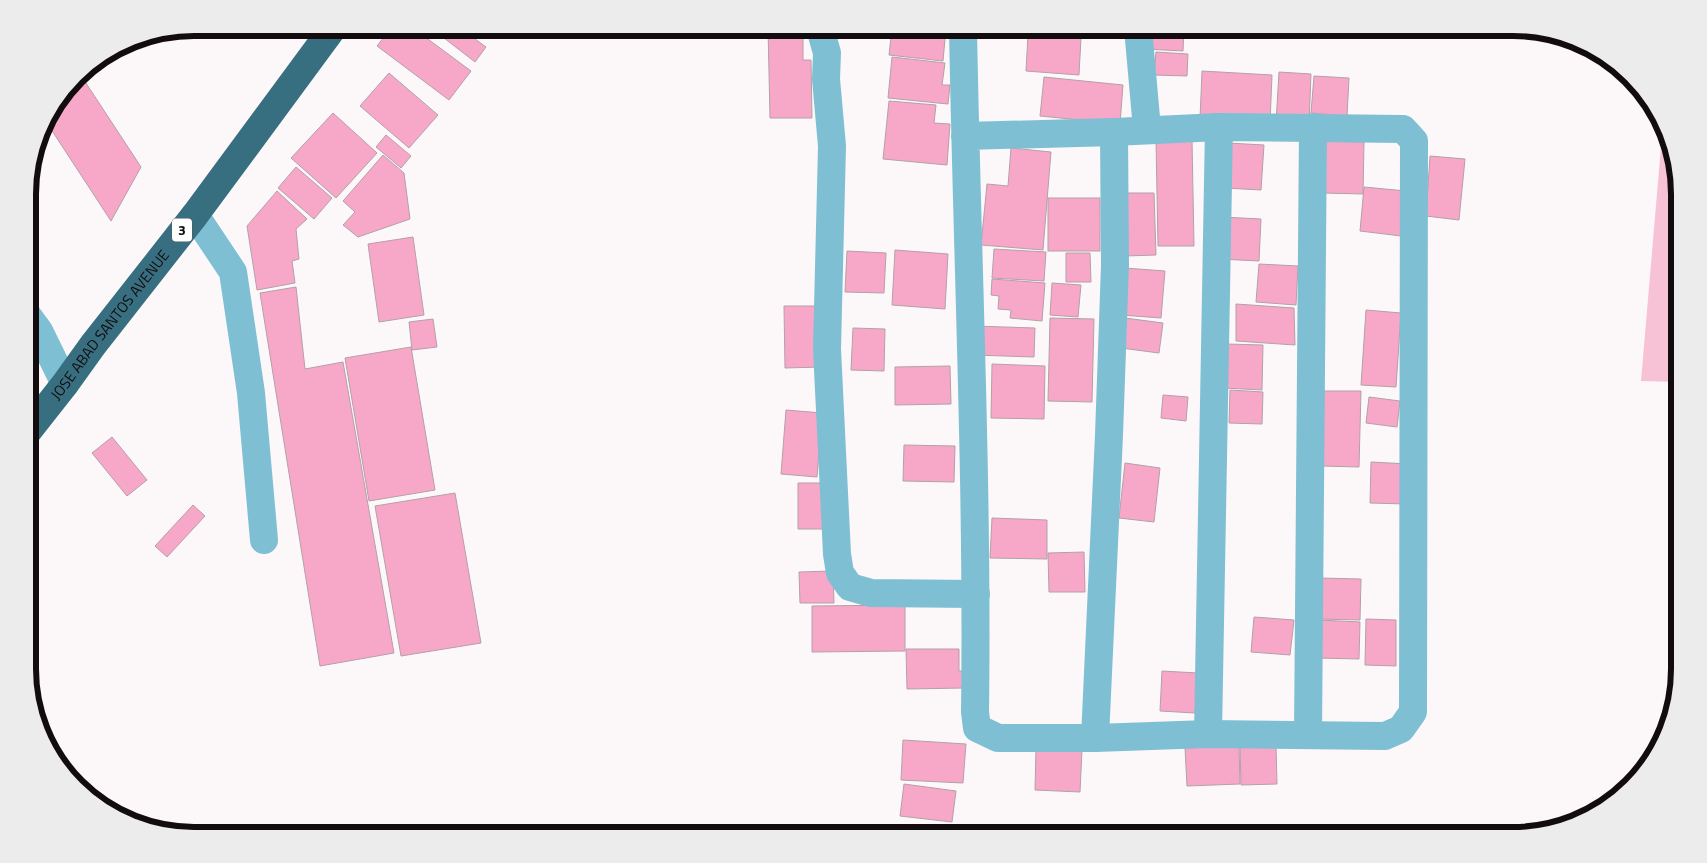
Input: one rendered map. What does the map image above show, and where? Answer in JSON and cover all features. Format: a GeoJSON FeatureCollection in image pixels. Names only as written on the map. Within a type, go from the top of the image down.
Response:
{"type":"FeatureCollection","features":[{"type":"Feature","properties":{"kind":"highway","name":"JOSE ABAD SANTOS AVENUE"},"geometry":{"type":"LineString","coordinates":[[37,420],[195,214],[326,37]]}},
{"type":"Feature","properties":{"kind":"street"},"geometry":{"type":"LineString","coordinates":[[963,36],[965,136],[976,594],[975,712],[978,728],[998,738],[1095,738],[1208,734],[1385,736],[1401,729],[1413,712],[1414,141],[1402,129],[1313,127],[1219,127],[965,136]]}},
{"type":"Feature","properties":{"kind":"street"},"geometry":{"type":"LineString","coordinates":[[1139,36],[1147,129]]}},
{"type":"Feature","properties":{"kind":"street"},"geometry":{"type":"LineString","coordinates":[[822,37],[827,53],[826,79],[832,146],[827,349],[837,554],[840,574],[850,587],[872,593],[976,594]]}},
{"type":"Feature","properties":{"kind":"street"},"geometry":{"type":"LineString","coordinates":[[1208,734],[1219,127]]}},
{"type":"Feature","properties":{"kind":"street"},"geometry":{"type":"LineString","coordinates":[[1308,735],[1313,127]]}},
{"type":"Feature","properties":{"kind":"street"},"geometry":{"type":"LineString","coordinates":[[1095,738],[1115,265],[1114,132]]}},
{"type":"Feature","properties":{"kind":"street"},"geometry":{"type":"LineString","coordinates":[[195,214],[233,272],[251,393],[264,540]]}},
{"type":"Feature","properties":{"kind":"street"},"geometry":{"type":"LineString","coordinates":[[37,328],[65,384]]}},
{"type":"Feature","properties":{"kind":"shaded area"},"geometry":{"type":"Polygon","coordinates":[[[1661,142],[1669,174],[1671,194],[1671,382],[1641,381],[1661,142]]]}},
{"type":"Feature","properties":{"kind":"building"},"geometry":{"type":"Polygon","coordinates":[[[891,36],[945,36],[943,61],[889,55],[891,36]]]}},
{"type":"Feature","properties":{"kind":"building"},"geometry":{"type":"Polygon","coordinates":[[[1028,36],[1081,38],[1079,75],[1026,71],[1028,36]]]}},
{"type":"Feature","properties":{"kind":"building"},"geometry":{"type":"Polygon","coordinates":[[[1145,36],[1184,36],[1183,51],[1144,49],[1145,36]]]}},
{"type":"Feature","properties":{"kind":"building"},"geometry":{"type":"Polygon","coordinates":[[[384,37],[425,37],[471,71],[449,100],[377,46],[384,37]]]}},
{"type":"Feature","properties":{"kind":"building"},"geometry":{"type":"Polygon","coordinates":[[[442,37],[472,37],[486,47],[475,62],[442,37]]]}},
{"type":"Feature","properties":{"kind":"building"},"geometry":{"type":"Polygon","coordinates":[[[768,37],[803,37],[803,60],[811,60],[812,118],[770,118],[768,37]]]}},
{"type":"Feature","properties":{"kind":"building"},"geometry":{"type":"Polygon","coordinates":[[[1156,52],[1188,54],[1187,76],[1154,75],[1156,52]]]}},
{"type":"Feature","properties":{"kind":"building"},"geometry":{"type":"Polygon","coordinates":[[[892,57],[945,63],[942,85],[950,85],[948,104],[888,98],[892,57]]]}},
{"type":"Feature","properties":{"kind":"building"},"geometry":{"type":"Polygon","coordinates":[[[1202,71],[1272,75],[1270,123],[1200,119],[1202,71]]]}},
{"type":"Feature","properties":{"kind":"building"},"geometry":{"type":"Polygon","coordinates":[[[1279,72],[1311,74],[1309,125],[1276,123],[1279,72]]]}},
{"type":"Feature","properties":{"kind":"building"},"geometry":{"type":"Polygon","coordinates":[[[389,73],[438,115],[409,148],[360,106],[389,73]]]}},
{"type":"Feature","properties":{"kind":"building"},"geometry":{"type":"Polygon","coordinates":[[[1314,76],[1349,78],[1347,116],[1311,113],[1314,76]]]}},
{"type":"Feature","properties":{"kind":"building"},"geometry":{"type":"Polygon","coordinates":[[[1044,77],[1123,85],[1120,124],[1040,116],[1044,77]]]}},
{"type":"Feature","properties":{"kind":"building"},"geometry":{"type":"Polygon","coordinates":[[[85,81],[141,167],[111,221],[51,129],[69,98],[85,81]]]}},
{"type":"Feature","properties":{"kind":"building"},"geometry":{"type":"Polygon","coordinates":[[[889,101],[936,105],[934,123],[950,124],[947,165],[883,159],[889,101]]]}},
{"type":"Feature","properties":{"kind":"building"},"geometry":{"type":"Polygon","coordinates":[[[333,113],[377,153],[336,198],[291,158],[333,113]]]}},
{"type":"Feature","properties":{"kind":"building"},"geometry":{"type":"Polygon","coordinates":[[[386,135],[411,156],[401,168],[376,147],[386,135]]]}},
{"type":"Feature","properties":{"kind":"building"},"geometry":{"type":"Polygon","coordinates":[[[1192,140],[1194,246],[1158,246],[1156,141],[1192,140]]]}},
{"type":"Feature","properties":{"kind":"building"},"geometry":{"type":"Polygon","coordinates":[[[1324,141],[1364,142],[1363,194],[1323,193],[1324,141]]]}},
{"type":"Feature","properties":{"kind":"building"},"geometry":{"type":"Polygon","coordinates":[[[1228,143],[1264,145],[1261,190],[1225,188],[1228,143]]]}},
{"type":"Feature","properties":{"kind":"building"},"geometry":{"type":"Polygon","coordinates":[[[1011,148],[1051,152],[1043,250],[981,245],[987,184],[1008,186],[1011,148]]]}},
{"type":"Feature","properties":{"kind":"building"},"geometry":{"type":"Polygon","coordinates":[[[383,155],[404,173],[410,219],[358,237],[343,225],[355,212],[343,201],[383,155]]]}},
{"type":"Feature","properties":{"kind":"building"},"geometry":{"type":"Polygon","coordinates":[[[1430,156],[1465,159],[1459,220],[1426,216],[1430,156]]]}},
{"type":"Feature","properties":{"kind":"building"},"geometry":{"type":"Polygon","coordinates":[[[296,167],[332,198],[314,219],[278,188],[296,167]]]}},
{"type":"Feature","properties":{"kind":"building"},"geometry":{"type":"Polygon","coordinates":[[[1364,187],[1406,191],[1401,236],[1360,231],[1364,187]]]}},
{"type":"Feature","properties":{"kind":"building"},"geometry":{"type":"Polygon","coordinates":[[[277,191],[307,219],[296,229],[299,259],[292,261],[295,283],[257,290],[247,226],[277,191]]]}},
{"type":"Feature","properties":{"kind":"building"},"geometry":{"type":"Polygon","coordinates":[[[1124,193],[1154,193],[1156,255],[1125,256],[1124,193]]]}},
{"type":"Feature","properties":{"kind":"building"},"geometry":{"type":"Polygon","coordinates":[[[1048,198],[1100,198],[1100,251],[1048,251],[1048,198]]]}},
{"type":"Feature","properties":{"kind":"building"},"geometry":{"type":"Polygon","coordinates":[[[1222,217],[1261,219],[1259,261],[1219,259],[1222,217]]]}},
{"type":"Feature","properties":{"kind":"building"},"geometry":{"type":"Polygon","coordinates":[[[413,237],[424,315],[379,322],[368,244],[413,237]]]}},
{"type":"Feature","properties":{"kind":"building"},"geometry":{"type":"Polygon","coordinates":[[[994,249],[1046,252],[1044,281],[992,278],[994,249]]]}},
{"type":"Feature","properties":{"kind":"building"},"geometry":{"type":"Polygon","coordinates":[[[895,250],[948,254],[945,309],[892,305],[895,250]]]}},
{"type":"Feature","properties":{"kind":"building"},"geometry":{"type":"Polygon","coordinates":[[[847,251],[886,253],[884,293],[845,292],[847,251]]]}},
{"type":"Feature","properties":{"kind":"building"},"geometry":{"type":"Polygon","coordinates":[[[1066,253],[1090,253],[1091,282],[1066,282],[1066,253]]]}},
{"type":"Feature","properties":{"kind":"building"},"geometry":{"type":"Polygon","coordinates":[[[1259,264],[1298,266],[1296,305],[1256,302],[1259,264]]]}},
{"type":"Feature","properties":{"kind":"building"},"geometry":{"type":"Polygon","coordinates":[[[1125,268],[1165,271],[1161,318],[1121,315],[1125,268]]]}},
{"type":"Feature","properties":{"kind":"building"},"geometry":{"type":"Polygon","coordinates":[[[992,279],[1045,283],[1042,321],[1010,318],[1011,310],[998,309],[999,296],[991,295],[992,279]]]}},
{"type":"Feature","properties":{"kind":"building"},"geometry":{"type":"Polygon","coordinates":[[[1052,283],[1081,285],[1078,317],[1050,315],[1052,283]]]}},
{"type":"Feature","properties":{"kind":"building"},"geometry":{"type":"Polygon","coordinates":[[[296,287],[305,369],[343,362],[394,653],[320,666],[260,293],[296,287]]]}},
{"type":"Feature","properties":{"kind":"building"},"geometry":{"type":"Polygon","coordinates":[[[1236,304],[1294,308],[1295,345],[1236,341],[1236,304]]]}},
{"type":"Feature","properties":{"kind":"building"},"geometry":{"type":"Polygon","coordinates":[[[784,306],[821,306],[821,367],[785,368],[784,306]]]}},
{"type":"Feature","properties":{"kind":"building"},"geometry":{"type":"Polygon","coordinates":[[[1366,310],[1401,313],[1396,387],[1361,385],[1366,310]]]}},
{"type":"Feature","properties":{"kind":"building"},"geometry":{"type":"Polygon","coordinates":[[[1050,318],[1094,319],[1092,402],[1048,401],[1050,318]]]}},
{"type":"Feature","properties":{"kind":"building"},"geometry":{"type":"Polygon","coordinates":[[[1125,318],[1163,323],[1159,353],[1121,348],[1125,318]]]}},
{"type":"Feature","properties":{"kind":"building"},"geometry":{"type":"Polygon","coordinates":[[[433,319],[437,347],[412,350],[409,322],[433,319]]]}},
{"type":"Feature","properties":{"kind":"building"},"geometry":{"type":"Polygon","coordinates":[[[974,326],[1035,328],[1034,357],[973,355],[974,326]]]}},
{"type":"Feature","properties":{"kind":"building"},"geometry":{"type":"Polygon","coordinates":[[[853,328],[885,329],[884,371],[851,370],[853,328]]]}},
{"type":"Feature","properties":{"kind":"building"},"geometry":{"type":"Polygon","coordinates":[[[1226,344],[1263,345],[1262,390],[1224,388],[1226,344]]]}},
{"type":"Feature","properties":{"kind":"building"},"geometry":{"type":"Polygon","coordinates":[[[411,347],[435,490],[369,501],[345,358],[411,347]]]}},
{"type":"Feature","properties":{"kind":"building"},"geometry":{"type":"Polygon","coordinates":[[[992,364],[1045,366],[1044,419],[991,418],[992,364]]]}},
{"type":"Feature","properties":{"kind":"building"},"geometry":{"type":"Polygon","coordinates":[[[950,366],[951,404],[895,405],[895,367],[950,366]]]}},
{"type":"Feature","properties":{"kind":"building"},"geometry":{"type":"Polygon","coordinates":[[[1230,390],[1263,392],[1262,424],[1229,423],[1230,390]]]}},
{"type":"Feature","properties":{"kind":"building"},"geometry":{"type":"Polygon","coordinates":[[[1324,391],[1361,391],[1359,467],[1322,466],[1324,391]]]}},
{"type":"Feature","properties":{"kind":"building"},"geometry":{"type":"Polygon","coordinates":[[[1163,395],[1188,397],[1186,421],[1161,418],[1163,395]]]}},
{"type":"Feature","properties":{"kind":"building"},"geometry":{"type":"Polygon","coordinates":[[[1369,397],[1400,401],[1397,427],[1366,423],[1369,397]]]}},
{"type":"Feature","properties":{"kind":"building"},"geometry":{"type":"Polygon","coordinates":[[[786,410],[822,413],[817,477],[781,474],[786,410]]]}},
{"type":"Feature","properties":{"kind":"building"},"geometry":{"type":"Polygon","coordinates":[[[112,437],[147,480],[127,496],[92,453],[112,437]]]}},
{"type":"Feature","properties":{"kind":"building"},"geometry":{"type":"Polygon","coordinates":[[[904,445],[955,446],[954,482],[903,481],[904,445]]]}},
{"type":"Feature","properties":{"kind":"building"},"geometry":{"type":"Polygon","coordinates":[[[1371,462],[1408,464],[1406,504],[1370,503],[1371,462]]]}},
{"type":"Feature","properties":{"kind":"building"},"geometry":{"type":"Polygon","coordinates":[[[1125,463],[1160,468],[1154,522],[1119,518],[1125,463]]]}},
{"type":"Feature","properties":{"kind":"building"},"geometry":{"type":"Polygon","coordinates":[[[798,483],[829,483],[830,529],[798,529],[798,483]]]}},
{"type":"Feature","properties":{"kind":"building"},"geometry":{"type":"Polygon","coordinates":[[[455,493],[481,643],[401,656],[375,506],[455,493]]]}},
{"type":"Feature","properties":{"kind":"building"},"geometry":{"type":"Polygon","coordinates":[[[193,505],[205,516],[167,557],[155,546],[193,505]]]}},
{"type":"Feature","properties":{"kind":"building"},"geometry":{"type":"Polygon","coordinates":[[[992,518],[1047,520],[1047,559],[990,558],[992,518]]]}},
{"type":"Feature","properties":{"kind":"building"},"geometry":{"type":"Polygon","coordinates":[[[1084,552],[1085,592],[1049,592],[1048,553],[1084,552]]]}},
{"type":"Feature","properties":{"kind":"building"},"geometry":{"type":"Polygon","coordinates":[[[833,571],[834,603],[800,603],[799,572],[833,571]]]}},
{"type":"Feature","properties":{"kind":"building"},"geometry":{"type":"Polygon","coordinates":[[[1319,578],[1361,579],[1360,620],[1318,619],[1319,578]]]}},
{"type":"Feature","properties":{"kind":"building"},"geometry":{"type":"Polygon","coordinates":[[[905,605],[905,651],[812,652],[812,606],[905,605]]]}},
{"type":"Feature","properties":{"kind":"building"},"geometry":{"type":"Polygon","coordinates":[[[1254,617],[1294,620],[1290,655],[1251,652],[1254,617]]]}},
{"type":"Feature","properties":{"kind":"building"},"geometry":{"type":"Polygon","coordinates":[[[1366,619],[1396,620],[1396,666],[1365,665],[1366,619]]]}},
{"type":"Feature","properties":{"kind":"building"},"geometry":{"type":"Polygon","coordinates":[[[1318,620],[1360,622],[1359,659],[1317,658],[1318,620]]]}},
{"type":"Feature","properties":{"kind":"building"},"geometry":{"type":"Polygon","coordinates":[[[906,649],[959,649],[959,671],[963,671],[963,688],[907,689],[906,649]]]}},
{"type":"Feature","properties":{"kind":"building"},"geometry":{"type":"Polygon","coordinates":[[[1162,671],[1198,673],[1195,713],[1160,711],[1162,671]]]}},
{"type":"Feature","properties":{"kind":"building"},"geometry":{"type":"Polygon","coordinates":[[[903,740],[966,744],[963,783],[901,780],[903,740]]]}},
{"type":"Feature","properties":{"kind":"building"},"geometry":{"type":"Polygon","coordinates":[[[1276,745],[1277,784],[1241,785],[1240,746],[1276,745]]]}},
{"type":"Feature","properties":{"kind":"building"},"geometry":{"type":"Polygon","coordinates":[[[1239,746],[1240,784],[1187,786],[1185,748],[1239,746]]]}},
{"type":"Feature","properties":{"kind":"building"},"geometry":{"type":"Polygon","coordinates":[[[1036,748],[1082,750],[1080,792],[1035,790],[1036,748]]]}},
{"type":"Feature","properties":{"kind":"building"},"geometry":{"type":"Polygon","coordinates":[[[904,784],[956,791],[952,822],[900,816],[904,784]]]}}]}
